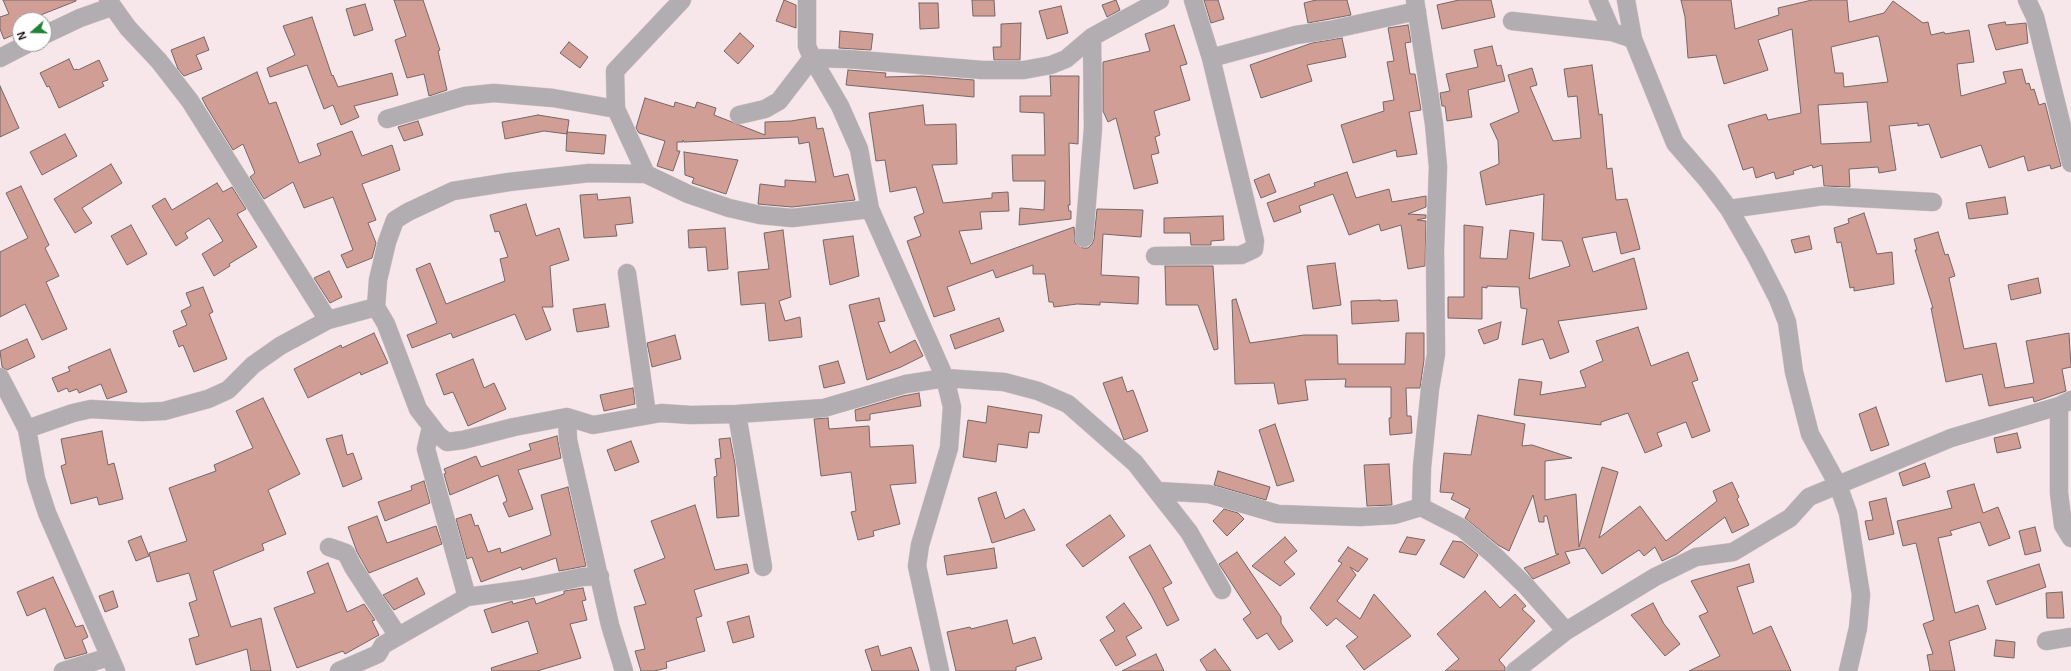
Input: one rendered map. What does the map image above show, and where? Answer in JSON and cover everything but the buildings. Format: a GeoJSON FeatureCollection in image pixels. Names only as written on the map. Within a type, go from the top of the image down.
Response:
{"type":"FeatureCollection","features":[{"type":"Feature","properties":{"kind":"street"},"geometry":{"type":"LineString","coordinates":[[646,174],[616,109],[614,71],[682,0]]}},
{"type":"Feature","properties":{"kind":"street"},"geometry":{"type":"LineString","coordinates":[[807,0],[808,46],[812,58],[840,106],[859,149],[870,209],[945,378],[952,407],[949,448],[922,538],[917,566],[940,671]]}},
{"type":"Feature","properties":{"kind":"street"},"geometry":{"type":"LineString","coordinates":[[812,58],[848,59],[982,70],[1024,70],[1051,65],[1066,59],[1092,37],[1160,0]]}},
{"type":"Feature","properties":{"kind":"street"},"geometry":{"type":"LineString","coordinates":[[1156,256],[1241,255],[1254,249],[1255,240],[1212,58],[1192,0]]}},
{"type":"Feature","properties":{"kind":"street"},"geometry":{"type":"LineString","coordinates":[[1598,0],[1612,32]]}},
{"type":"Feature","properties":{"kind":"street"},"geometry":{"type":"LineString","coordinates":[[1626,0],[1633,39],[1675,143],[1708,181],[1729,209],[1756,256],[1778,299],[1787,322],[1794,372],[1810,434],[1838,485],[1848,513],[1861,595],[1858,628],[1848,671]]}},
{"type":"Feature","properties":{"kind":"street"},"geometry":{"type":"LineString","coordinates":[[2027,0],[2035,17],[2071,163]]}},
{"type":"Feature","properties":{"kind":"street"},"geometry":{"type":"LineString","coordinates":[[52,31],[109,4],[190,101],[328,320]]}},
{"type":"Feature","properties":{"kind":"street"},"geometry":{"type":"LineString","coordinates":[[1212,58],[1296,35],[1330,30],[1416,5],[1434,124],[1438,167],[1435,249],[1436,354],[1430,389],[1422,467],[1421,507]]}},
{"type":"Feature","properties":{"kind":"street"},"geometry":{"type":"LineString","coordinates":[[1512,22],[1612,32],[1633,39]]}},
{"type":"Feature","properties":{"kind":"street"},"geometry":{"type":"LineString","coordinates":[[1084,238],[1093,128],[1092,37]]}},
{"type":"Feature","properties":{"kind":"street"},"geometry":{"type":"LineString","coordinates":[[0,58],[12,52]]}},
{"type":"Feature","properties":{"kind":"street"},"geometry":{"type":"LineString","coordinates":[[739,115],[765,109],[779,102],[812,58]]}},
{"type":"Feature","properties":{"kind":"street"},"geometry":{"type":"LineString","coordinates":[[387,119],[465,96],[494,93],[553,98],[616,109]]}},
{"type":"Feature","properties":{"kind":"street"},"geometry":{"type":"LineString","coordinates":[[870,209],[792,218],[760,215],[729,208],[688,194],[646,174],[590,173],[509,182],[453,191],[420,206],[395,220],[387,242],[378,280],[376,307],[386,324],[418,409],[438,435],[447,442],[463,440],[514,426],[567,417],[593,425],[647,414],[737,414],[824,408],[906,384],[945,378],[1004,382],[1038,391],[1068,404],[1135,463],[1189,532],[1222,590]]}},
{"type":"Feature","properties":{"kind":"street"},"geometry":{"type":"LineString","coordinates":[[1729,209],[1824,196],[1933,202]]}},
{"type":"Feature","properties":{"kind":"street"},"geometry":{"type":"LineString","coordinates":[[627,273],[647,414]]}},
{"type":"Feature","properties":{"kind":"street"},"geometry":{"type":"LineString","coordinates":[[27,429],[73,413],[90,409],[142,412],[164,411],[208,399],[228,390],[253,365],[280,346],[328,320],[376,307]]}},
{"type":"Feature","properties":{"kind":"street"},"geometry":{"type":"LineString","coordinates":[[0,377],[27,429],[36,479],[47,513],[112,664],[63,671]]}},
{"type":"Feature","properties":{"kind":"street"},"geometry":{"type":"LineString","coordinates":[[1515,671],[1541,653],[1566,631],[1655,577],[1696,557],[1733,552],[1790,518],[1810,497],[1964,433],[2065,403],[2060,493],[2063,525],[2071,538]]}},
{"type":"Feature","properties":{"kind":"street"},"geometry":{"type":"LineString","coordinates":[[737,414],[763,568]]}},
{"type":"Feature","properties":{"kind":"street"},"geometry":{"type":"LineString","coordinates":[[567,417],[568,440],[610,625],[624,671]]}},
{"type":"Feature","properties":{"kind":"street"},"geometry":{"type":"LineString","coordinates":[[431,427],[426,449],[467,597]]}},
{"type":"Feature","properties":{"kind":"street"},"geometry":{"type":"LineString","coordinates":[[1158,491],[1209,494],[1278,514],[1360,517],[1394,515],[1421,507],[1462,528],[1495,556],[1526,586],[1566,631]]}},
{"type":"Feature","properties":{"kind":"street"},"geometry":{"type":"LineString","coordinates":[[329,547],[346,553],[353,567],[398,636]]}},
{"type":"Feature","properties":{"kind":"street"},"geometry":{"type":"LineString","coordinates":[[339,671],[378,654],[383,645],[467,597],[525,589],[582,577],[600,576]]}},
{"type":"Feature","properties":{"kind":"street"},"geometry":{"type":"LineString","coordinates":[[2046,641],[2071,637]]}}]}
